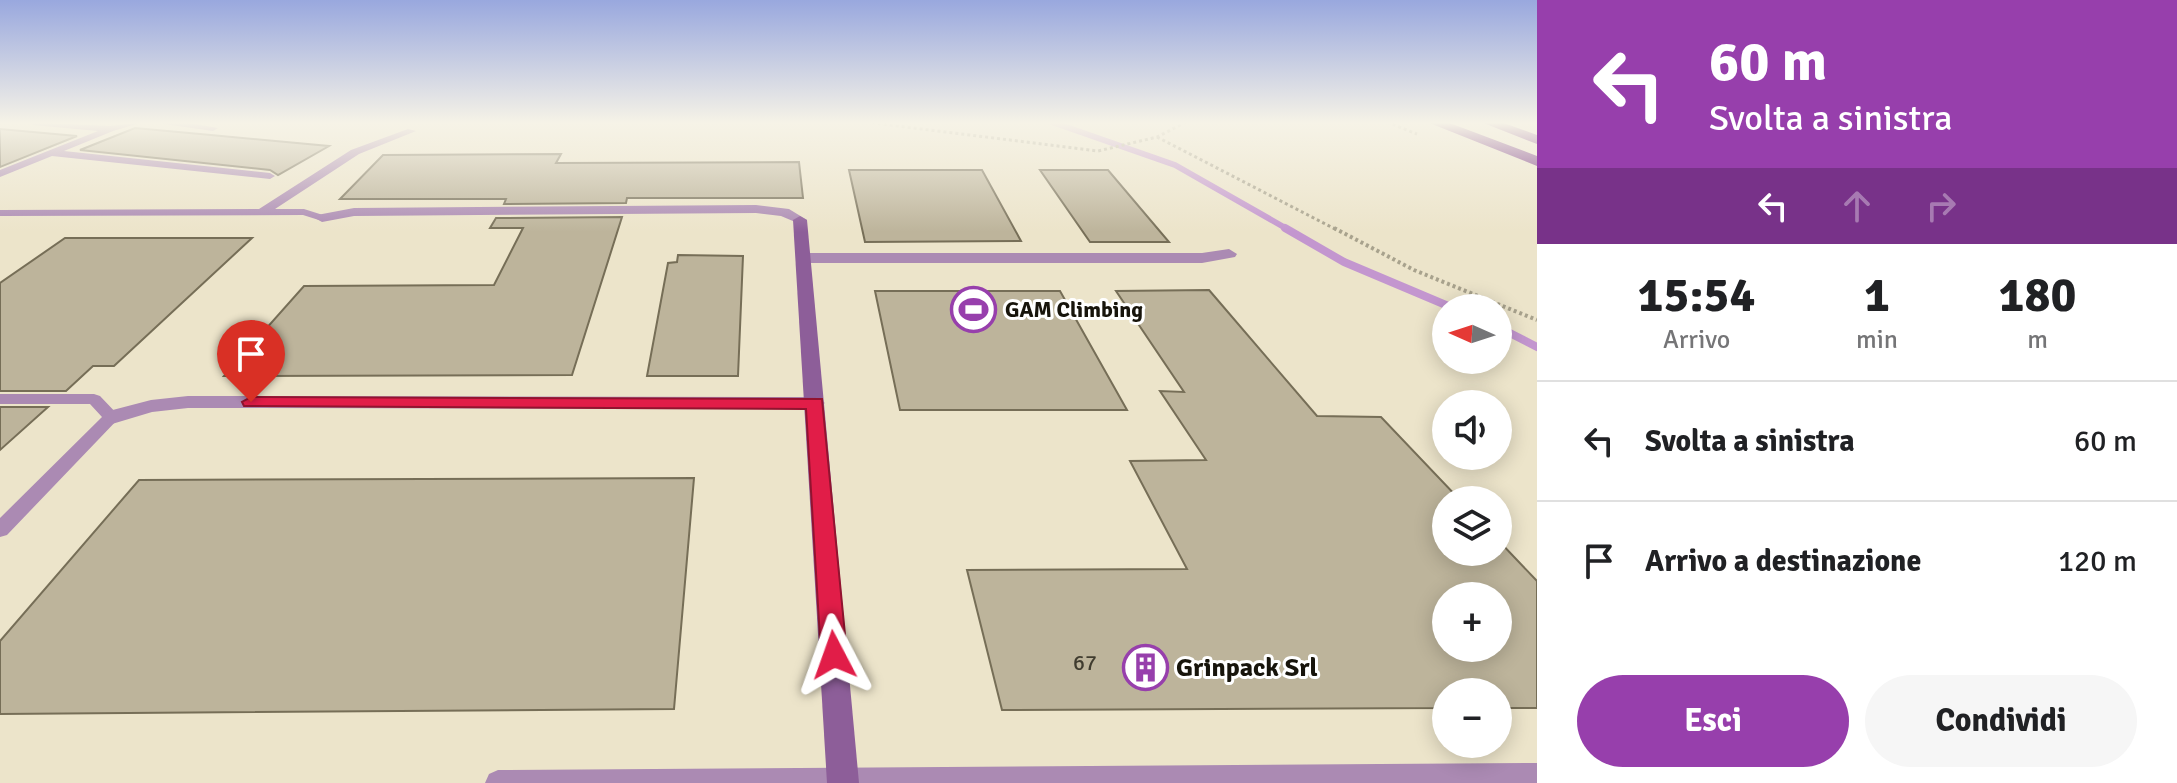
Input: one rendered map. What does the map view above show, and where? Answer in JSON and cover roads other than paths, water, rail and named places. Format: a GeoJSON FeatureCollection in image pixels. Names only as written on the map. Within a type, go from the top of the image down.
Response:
{"type":"FeatureCollection","features":[{"type":"Feature","properties":{"kind":"street"},"geometry":{"type":"LineString","coordinates":[[322,218],[354,212],[756,209],[784,212],[800,220],[843,782]]}},
{"type":"Feature","properties":{"kind":"street"},"geometry":{"type":"LineString","coordinates":[[804,258],[1202,258],[1229,254]]}},
{"type":"Feature","properties":{"kind":"street"},"geometry":{"type":"LineString","coordinates":[[112,417],[151,406],[188,402],[815,403]]}},
{"type":"Feature","properties":{"kind":"lane"},"geometry":{"type":"LineString","coordinates":[[0,174],[38,159]]}},
{"type":"Feature","properties":{"kind":"lane"},"geometry":{"type":"LineString","coordinates":[[104,159],[270,176]]}},
{"type":"Feature","properties":{"kind":"lane"},"geometry":{"type":"LineString","coordinates":[[262,212],[345,159]]}},
{"type":"Feature","properties":{"kind":"lane"},"geometry":{"type":"LineString","coordinates":[[0,213],[304,212],[322,218]]}},
{"type":"Feature","properties":{"kind":"lane"},"geometry":{"type":"LineString","coordinates":[[0,399],[94,399],[112,417],[0,530]]}},
{"type":"Feature","properties":{"kind":"lane"},"geometry":{"type":"LineString","coordinates":[[498,783],[1537,775]]}},
{"type":"Feature","properties":{"kind":"waterway"},"geometry":{"type":"LineString","coordinates":[[1157,159],[1175,165],[1289,230]]}},
{"type":"Feature","properties":{"kind":"waterway"},"geometry":{"type":"LineString","coordinates":[[1285,228],[1344,262],[1432,299]]}},
{"type":"Feature","properties":{"kind":"waterway"},"geometry":{"type":"LineString","coordinates":[[1512,334],[1537,347]]}},
{"type":"Feature","properties":{"kind":"place","name":"GAM Climbing"},"geometry":{"type":"Point","coordinates":[974,309]}},
{"type":"Feature","properties":{"kind":"place","name":"Grinpack Srl"},"geometry":{"type":"Point","coordinates":[1145,668]}}]}
